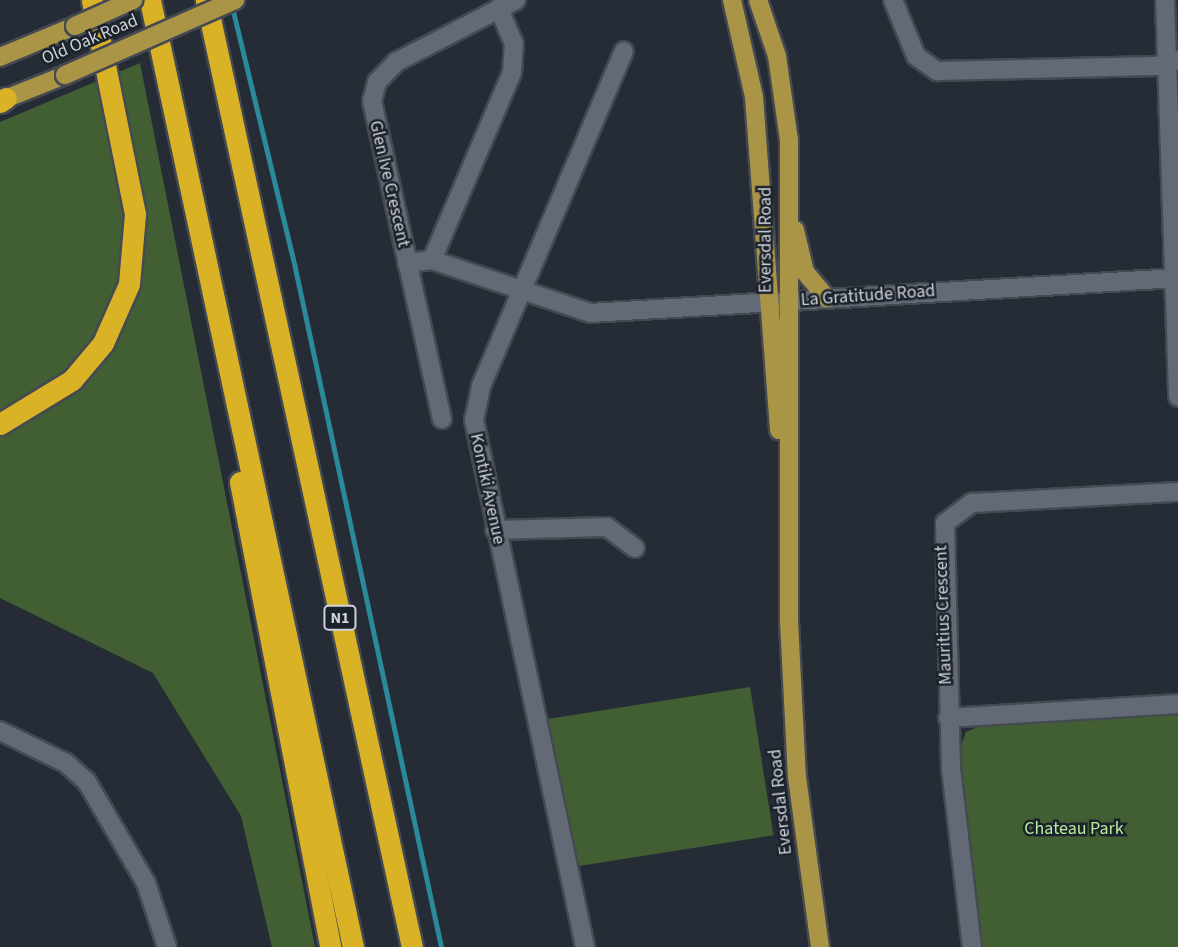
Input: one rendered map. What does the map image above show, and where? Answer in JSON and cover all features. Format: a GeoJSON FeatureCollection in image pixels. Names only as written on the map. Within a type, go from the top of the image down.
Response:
{"type":"FeatureCollection","features":[{"type":"Feature","properties":{"kind":"highway"},"geometry":{"type":"LineString","coordinates":[[0,424],[72,380],[103,343],[129,284],[135,214],[92,0]]}},
{"type":"Feature","properties":{"kind":"highway"},"geometry":{"type":"LineString","coordinates":[[150,0],[353,947]]}},
{"type":"Feature","properties":{"kind":"highway","name":"N1"},"geometry":{"type":"LineString","coordinates":[[206,0],[412,947]]}},
{"type":"Feature","properties":{"kind":"highway"},"geometry":{"type":"LineString","coordinates":[[222,326],[213,341],[330,947]]}},
{"type":"Feature","properties":{"kind":"main road","name":"Old Oak Road"},"geometry":{"type":"LineString","coordinates":[[0,58],[133,0]]}},
{"type":"Feature","properties":{"kind":"main road","name":"Old Oak Road"},"geometry":{"type":"LineString","coordinates":[[2,101],[235,0]]}},
{"type":"Feature","properties":{"kind":"main road","name":"Eversdal Road"},"geometry":{"type":"LineString","coordinates":[[733,0],[754,97],[765,304],[786,485]]}},
{"type":"Feature","properties":{"kind":"main road","name":"Eversdal Road"},"geometry":{"type":"LineString","coordinates":[[758,0],[777,56],[789,140],[786,485],[797,777],[820,947]]}},
{"type":"Feature","properties":{"kind":"main road"},"geometry":{"type":"LineString","coordinates":[[789,140],[799,256],[827,298]]}},
{"type":"Feature","properties":{"kind":"street","name":"Glen Ive Crescent"},"geometry":{"type":"LineString","coordinates":[[442,419],[372,111],[374,91],[396,61],[516,0]]}},
{"type":"Feature","properties":{"kind":"street"},"geometry":{"type":"LineString","coordinates":[[893,0],[916,56],[937,71],[1172,62]]}},
{"type":"Feature","properties":{"kind":"street"},"geometry":{"type":"LineString","coordinates":[[1165,0],[1172,62],[1178,397]]}},
{"type":"Feature","properties":{"kind":"street","name":"Glen Ive Crescent"},"geometry":{"type":"LineString","coordinates":[[432,260],[512,72],[514,44],[499,8]]}},
{"type":"Feature","properties":{"kind":"street","name":"Kontiki Avenue"},"geometry":{"type":"LineString","coordinates":[[585,947],[495,530],[474,420],[481,386],[624,51]]}},
{"type":"Feature","properties":{"kind":"street","name":"Glen Ive Crescent"},"geometry":{"type":"LineString","coordinates":[[407,263],[432,260],[520,293]]}},
{"type":"Feature","properties":{"kind":"street","name":"La Gratitude Road"},"geometry":{"type":"LineString","coordinates":[[520,293],[590,313],[1175,278]]}},
{"type":"Feature","properties":{"kind":"street","name":"Mauritius Crescent"},"geometry":{"type":"LineString","coordinates":[[972,947],[948,718],[941,538],[950,516],[972,503],[1178,492]]}},
{"type":"Feature","properties":{"kind":"street"},"geometry":{"type":"LineString","coordinates":[[495,530],[607,527],[635,548]]}},
{"type":"Feature","properties":{"kind":"street"},"geometry":{"type":"LineString","coordinates":[[948,718],[1178,704]]}},
{"type":"Feature","properties":{"kind":"street"},"geometry":{"type":"LineString","coordinates":[[0,731],[66,764],[87,782],[146,883],[167,947]]}},
{"type":"Feature","properties":{"kind":"green space"},"geometry":{"type":"Polygon","coordinates":[[[140,63],[315,947],[272,947],[241,816],[153,673],[0,598],[0,122],[140,63]]]}},
{"type":"Feature","properties":{"kind":"green space"},"geometry":{"type":"Polygon","coordinates":[[[750,687],[773,835],[568,868],[545,720],[750,687]]]}},
{"type":"Feature","properties":{"kind":"green space","name":"Chateau Park"},"geometry":{"type":"Polygon","coordinates":[[[1178,714],[1178,947],[983,947],[958,754],[966,732],[984,724],[1178,714]]]}},
{"type":"Feature","properties":{"kind":"waterway"},"geometry":{"type":"LineString","coordinates":[[232,7],[295,268],[441,947]]}}]}
